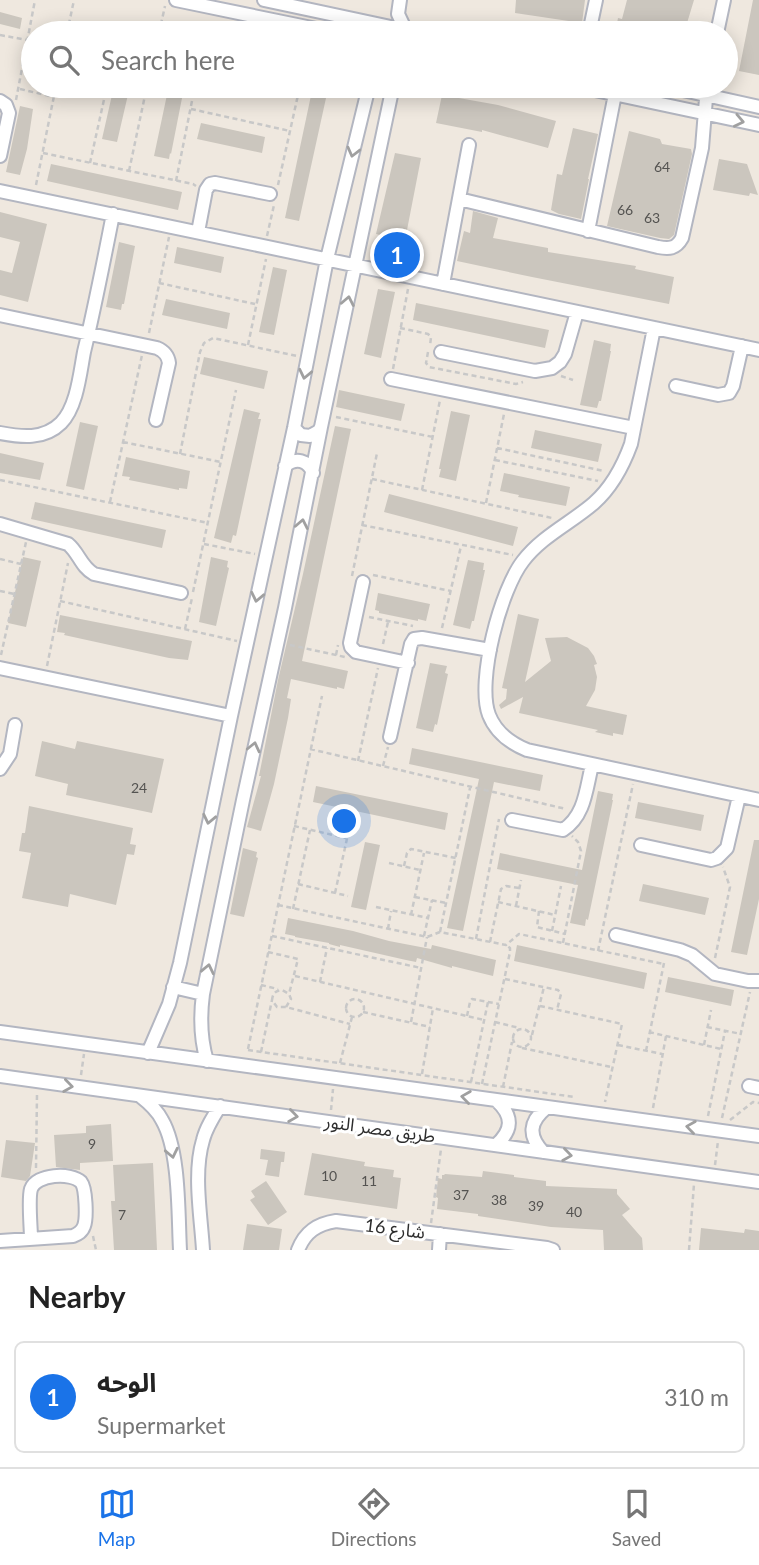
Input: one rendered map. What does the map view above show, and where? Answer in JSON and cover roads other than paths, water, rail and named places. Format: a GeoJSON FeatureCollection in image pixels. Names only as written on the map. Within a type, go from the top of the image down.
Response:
{"type":"FeatureCollection","features":[{"type":"Feature","properties":{"kind":"street"},"geometry":{"type":"LineString","coordinates":[[176,0],[278,21]]}},
{"type":"Feature","properties":{"kind":"street"},"geometry":{"type":"LineString","coordinates":[[264,0],[347,21]]}},
{"type":"Feature","properties":{"kind":"street"},"geometry":{"type":"LineString","coordinates":[[391,21],[398,14],[400,0]]}},
{"type":"Feature","properties":{"kind":"street"},"geometry":{"type":"LineString","coordinates":[[592,21],[596,0]]}},
{"type":"Feature","properties":{"kind":"street"},"geometry":{"type":"LineString","coordinates":[[719,21],[724,0]]}},
{"type":"Feature","properties":{"kind":"street"},"geometry":{"type":"LineString","coordinates":[[398,14],[403,21]]}},
{"type":"Feature","properties":{"kind":"street"},"geometry":{"type":"LineString","coordinates":[[148,1053],[165,1015],[173,987],[294,428],[327,259],[366,98]]}},
{"type":"Feature","properties":{"kind":"street"},"geometry":{"type":"LineString","coordinates":[[207,1061],[201,1034],[203,994],[390,98]]}},
{"type":"Feature","properties":{"kind":"street"},"geometry":{"type":"LineString","coordinates":[[588,230],[614,98]]}},
{"type":"Feature","properties":{"kind":"street"},"geometry":{"type":"LineString","coordinates":[[633,98],[759,125]]}},
{"type":"Feature","properties":{"kind":"street"},"geometry":{"type":"LineString","coordinates":[[459,199],[658,247],[668,249],[677,246],[682,238],[702,148],[706,98]]}},
{"type":"Feature","properties":{"kind":"street"},"geometry":{"type":"LineString","coordinates":[[731,98],[759,107]]}},
{"type":"Feature","properties":{"kind":"street"},"geometry":{"type":"LineString","coordinates":[[0,101],[6,105],[9,113],[0,156]]}},
{"type":"Feature","properties":{"kind":"street"},"geometry":{"type":"LineString","coordinates":[[443,284],[469,145]]}},
{"type":"Feature","properties":{"kind":"street"},"geometry":{"type":"LineString","coordinates":[[198,232],[206,190],[210,184],[270,194]]}},
{"type":"Feature","properties":{"kind":"street"},"geometry":{"type":"LineString","coordinates":[[0,191],[759,350]]}},
{"type":"Feature","properties":{"kind":"street"},"geometry":{"type":"LineString","coordinates":[[0,433],[25,437],[38,435],[61,423],[69,412],[113,214]]}},
{"type":"Feature","properties":{"kind":"street"},"geometry":{"type":"LineString","coordinates":[[441,352],[543,371],[560,362],[565,354],[578,312]]}},
{"type":"Feature","properties":{"kind":"street"},"geometry":{"type":"LineString","coordinates":[[0,315],[160,349],[168,359],[156,420]]}},
{"type":"Feature","properties":{"kind":"street"},"geometry":{"type":"LineString","coordinates":[[654,328],[625,461],[594,503],[541,541],[516,569],[498,618],[490,650],[485,699],[488,713],[503,737],[527,750],[759,800]]}},
{"type":"Feature","properties":{"kind":"street"},"geometry":{"type":"LineString","coordinates":[[676,386],[718,395],[729,393],[742,346]]}},
{"type":"Feature","properties":{"kind":"street"},"geometry":{"type":"LineString","coordinates":[[391,379],[634,428]]}},
{"type":"Feature","properties":{"kind":"street"},"geometry":{"type":"LineString","coordinates":[[294,428],[306,436],[315,434],[322,421]]}},
{"type":"Feature","properties":{"kind":"street"},"geometry":{"type":"LineString","coordinates":[[285,466],[299,461],[308,465],[313,473]]}},
{"type":"Feature","properties":{"kind":"street"},"geometry":{"type":"LineString","coordinates":[[0,524],[59,540],[72,547],[83,566],[93,574],[181,593]]}},
{"type":"Feature","properties":{"kind":"street"},"geometry":{"type":"LineString","coordinates":[[361,580],[351,647],[356,652],[408,663]]}},
{"type":"Feature","properties":{"kind":"street"},"geometry":{"type":"LineString","coordinates":[[390,737],[412,641],[419,637],[490,650]]}},
{"type":"Feature","properties":{"kind":"street"},"geometry":{"type":"LineString","coordinates":[[0,668],[231,716]]}},
{"type":"Feature","properties":{"kind":"street"},"geometry":{"type":"LineString","coordinates":[[0,769],[10,754],[15,724]]}},
{"type":"Feature","properties":{"kind":"street"},"geometry":{"type":"LineString","coordinates":[[512,820],[563,830],[572,824],[580,812],[592,765]]}},
{"type":"Feature","properties":{"kind":"street"},"geometry":{"type":"LineString","coordinates":[[641,845],[710,860],[717,858],[727,848],[739,796]]}},
{"type":"Feature","properties":{"kind":"street"},"geometry":{"type":"LineString","coordinates":[[616,936],[667,946],[692,956],[712,972],[756,981]]}},
{"type":"Feature","properties":{"kind":"street"},"geometry":{"type":"LineString","coordinates":[[173,987],[203,994]]}},
{"type":"Feature","properties":{"kind":"street"},"geometry":{"type":"LineString","coordinates":[[0,1032],[546,1108],[721,1125],[759,1136]]}},
{"type":"Feature","properties":{"kind":"street","name":"طريق مصر النور"},"geometry":{"type":"LineString","coordinates":[[0,1076],[759,1182]]}},
{"type":"Feature","properties":{"kind":"street"},"geometry":{"type":"LineString","coordinates":[[140,1096],[157,1112],[167,1132],[176,1178],[180,1250]]}},
{"type":"Feature","properties":{"kind":"street"},"geometry":{"type":"LineString","coordinates":[[496,1144],[504,1138],[509,1128],[505,1108],[497,1101]]}},
{"type":"Feature","properties":{"kind":"street"},"geometry":{"type":"LineString","coordinates":[[203,1250],[198,1165],[203,1138],[220,1106]]}},
{"type":"Feature","properties":{"kind":"street"},"geometry":{"type":"LineString","coordinates":[[543,1152],[536,1144],[533,1124],[546,1108]]}},
{"type":"Feature","properties":{"kind":"street"},"geometry":{"type":"LineString","coordinates":[[0,1241],[32,1239],[72,1236],[81,1231],[85,1224],[85,1191],[80,1181],[70,1177],[47,1177],[36,1181],[30,1191],[32,1239]]}},
{"type":"Feature","properties":{"kind":"street","name":"شارع 16"},"geometry":{"type":"LineString","coordinates":[[298,1250],[308,1233],[316,1227],[336,1221],[550,1249]]}},
{"type":"Feature","properties":{"kind":"street"},"geometry":{"type":"LineString","coordinates":[[435,1234],[439,1250]]}},
{"type":"Feature","properties":{"kind":"place","name":"الوحه"},"geometry":{"type":"Point","coordinates":[397,255]}}]}
